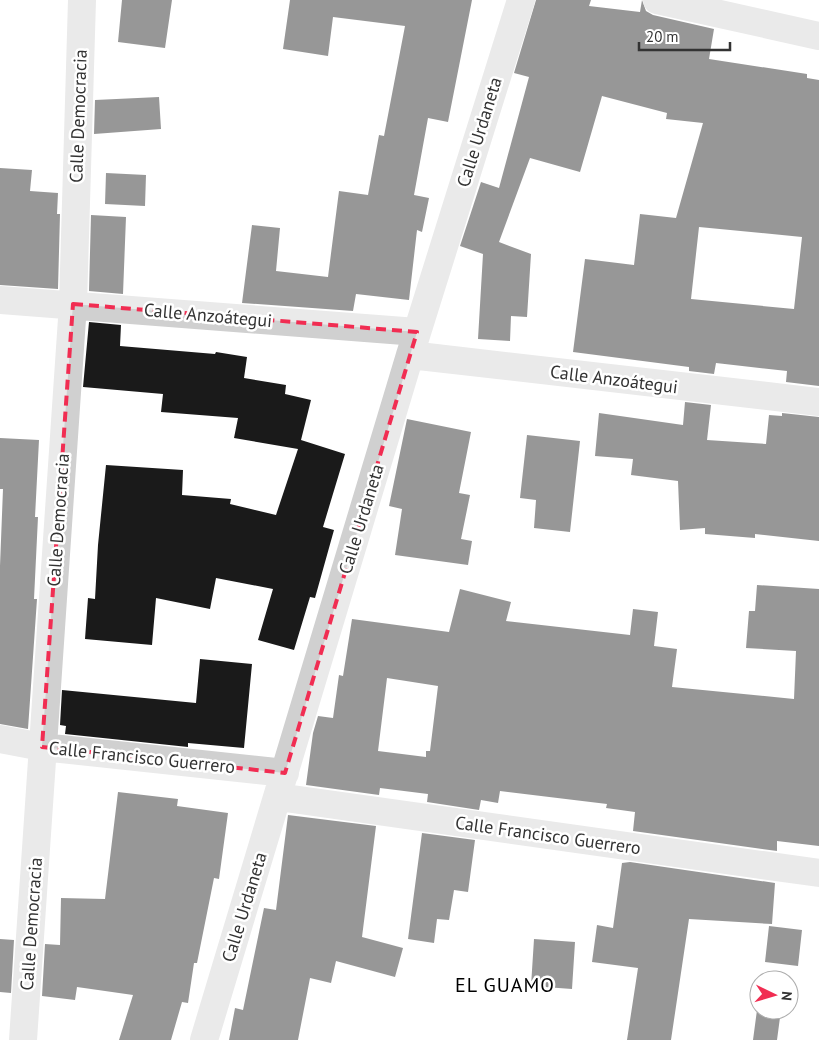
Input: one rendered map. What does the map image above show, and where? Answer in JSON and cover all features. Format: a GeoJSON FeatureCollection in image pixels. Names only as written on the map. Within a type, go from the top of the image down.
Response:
{"type":"FeatureCollection","features":[{"type":"Feature","properties":{"kind":"street","name":"Calle Democracia"},"geometry":{"type":"LineString","coordinates":[[23,1040],[73,304],[82,0]]}},
{"type":"Feature","properties":{"kind":"street","name":"Calle Urdaneta"},"geometry":{"type":"LineString","coordinates":[[204,1040],[413,344],[521,0]]}},
{"type":"Feature","properties":{"kind":"street"},"geometry":{"type":"LineString","coordinates":[[657,0],[819,36]]}},
{"type":"Feature","properties":{"kind":"street","name":"Calle Anzoátegui"},"geometry":{"type":"LineString","coordinates":[[0,300],[73,304],[413,344],[819,402]]}},
{"type":"Feature","properties":{"kind":"street","name":"Calle Francisco Guerrero"},"geometry":{"type":"LineString","coordinates":[[0,739],[819,873]]}},
{"type":"Feature","properties":{"kind":"highlighted area"},"geometry":{"type":"Polygon","coordinates":[[[73,304],[417,332],[285,773],[42,747],[73,304]]]}},
{"type":"Feature","properties":{"kind":"building"},"geometry":{"type":"Polygon","coordinates":[[[122,0],[172,0],[165,48],[118,42],[122,0]]]}},
{"type":"Feature","properties":{"kind":"building"},"geometry":{"type":"Polygon","coordinates":[[[290,0],[472,0],[448,122],[428,118],[414,195],[429,198],[422,232],[417,230],[409,300],[356,294],[353,311],[242,303],[252,225],[280,228],[276,271],[328,277],[339,191],[368,195],[379,135],[384,136],[405,26],[333,17],[328,56],[283,49],[290,0]]]}},
{"type":"Feature","properties":{"kind":"building"},"geometry":{"type":"Polygon","coordinates":[[[536,0],[591,0],[589,6],[640,12],[642,0],[646,11],[653,15],[714,29],[709,59],[807,74],[807,78],[819,80],[819,386],[786,382],[787,371],[716,363],[714,374],[689,371],[689,367],[573,352],[585,259],[634,265],[640,214],[676,218],[703,123],[666,119],[667,113],[602,96],[580,172],[530,158],[499,242],[531,254],[527,317],[511,316],[510,341],[478,339],[483,254],[460,246],[481,182],[499,188],[529,77],[514,73],[536,0]],[[699,227],[691,299],[794,309],[802,237],[699,227]]]}},
{"type":"Feature","properties":{"kind":"building"},"geometry":{"type":"Polygon","coordinates":[[[159,97],[161,129],[94,134],[95,100],[159,97]]]}},
{"type":"Feature","properties":{"kind":"building"},"geometry":{"type":"Polygon","coordinates":[[[0,168],[32,170],[30,191],[58,193],[57,214],[60,214],[58,289],[0,285],[0,168]]]}},
{"type":"Feature","properties":{"kind":"building"},"geometry":{"type":"Polygon","coordinates":[[[106,173],[146,175],[145,206],[105,204],[106,173]]]}},
{"type":"Feature","properties":{"kind":"building"},"geometry":{"type":"Polygon","coordinates":[[[91,215],[126,217],[123,294],[89,291],[91,215]]]}},
{"type":"Feature","properties":{"kind":"building"},"geometry":{"type":"Polygon","coordinates":[[[89,322],[121,325],[120,346],[215,354],[216,352],[247,357],[244,378],[286,385],[285,394],[311,400],[301,440],[345,454],[323,527],[334,530],[315,598],[310,597],[294,650],[258,640],[273,589],[216,578],[210,609],[156,598],[152,645],[85,639],[88,598],[95,599],[106,465],[183,470],[182,495],[231,499],[230,504],[276,515],[298,449],[234,438],[238,418],[161,412],[163,394],[83,387],[89,322]]]}},
{"type":"Feature","properties":{"kind":"building"},"geometry":{"type":"Polygon","coordinates":[[[685,402],[711,405],[707,440],[766,444],[769,415],[782,416],[782,413],[819,417],[819,541],[755,534],[755,538],[705,534],[705,528],[680,530],[678,481],[631,475],[633,459],[595,456],[599,413],[683,425],[685,402]]]}},
{"type":"Feature","properties":{"kind":"building"},"geometry":{"type":"Polygon","coordinates":[[[407,419],[471,432],[459,493],[470,495],[461,539],[472,541],[468,565],[395,555],[402,509],[389,506],[407,419]]]}},
{"type":"Feature","properties":{"kind":"building"},"geometry":{"type":"Polygon","coordinates":[[[527,435],[580,441],[570,532],[534,528],[536,500],[520,498],[527,435]]]}},
{"type":"Feature","properties":{"kind":"building"},"geometry":{"type":"Polygon","coordinates":[[[0,438],[39,440],[35,517],[38,517],[34,599],[37,599],[28,729],[0,724],[0,566],[3,489],[0,489],[0,438]]]}},
{"type":"Feature","properties":{"kind":"building"},"geometry":{"type":"Polygon","coordinates":[[[757,585],[819,589],[819,846],[777,841],[777,851],[633,831],[635,812],[606,808],[607,804],[500,791],[498,803],[481,800],[479,810],[427,802],[428,794],[380,788],[379,795],[306,785],[313,733],[318,716],[333,718],[339,675],[343,676],[352,619],[449,632],[460,589],[511,602],[506,621],[630,635],[633,609],[658,612],[654,646],[677,649],[672,687],[794,699],[796,651],[746,648],[749,611],[755,611],[757,585]],[[387,678],[378,751],[426,757],[426,751],[430,751],[438,686],[387,678]]]}},
{"type":"Feature","properties":{"kind":"building"},"geometry":{"type":"Polygon","coordinates":[[[200,659],[252,664],[244,748],[188,743],[188,747],[65,734],[66,726],[60,725],[62,690],[196,703],[200,659]]]}},
{"type":"Feature","properties":{"kind":"building"},"geometry":{"type":"Polygon","coordinates":[[[118,792],[178,799],[177,806],[228,813],[219,879],[214,878],[197,963],[194,963],[188,1003],[182,1002],[171,1040],[119,1040],[133,995],[77,987],[75,1000],[42,996],[45,944],[60,945],[61,898],[105,899],[118,792]]]}},
{"type":"Feature","properties":{"kind":"building"},"geometry":{"type":"Polygon","coordinates":[[[288,815],[376,826],[362,937],[403,948],[395,977],[336,961],[331,983],[310,978],[298,1040],[229,1040],[235,1008],[243,1010],[264,908],[276,910],[288,815]]]}},
{"type":"Feature","properties":{"kind":"building"},"geometry":{"type":"Polygon","coordinates":[[[422,833],[475,840],[468,892],[454,890],[449,920],[437,919],[434,943],[408,939],[422,833]]]}},
{"type":"Feature","properties":{"kind":"building"},"geometry":{"type":"Polygon","coordinates":[[[630,862],[775,883],[772,924],[689,919],[671,1040],[627,1040],[638,968],[592,962],[597,925],[613,928],[622,863],[630,862]]]}},
{"type":"Feature","properties":{"kind":"building"},"geometry":{"type":"Polygon","coordinates":[[[769,926],[802,930],[798,966],[765,962],[769,926]]]}},
{"type":"Feature","properties":{"kind":"building"},"geometry":{"type":"Polygon","coordinates":[[[0,939],[14,940],[11,993],[0,992],[0,939]]]}},
{"type":"Feature","properties":{"kind":"building"},"geometry":{"type":"Polygon","coordinates":[[[534,939],[575,942],[572,989],[531,986],[534,939]]]}},
{"type":"Feature","properties":{"kind":"building"},"geometry":{"type":"Polygon","coordinates":[[[756,1020],[780,1020],[777,1040],[753,1040],[756,1020]]]}},
{"type":"Feature","properties":{"kind":"district","name":"EL GUAMO"},"geometry":{"type":"Point","coordinates":[505,985]}}]}
